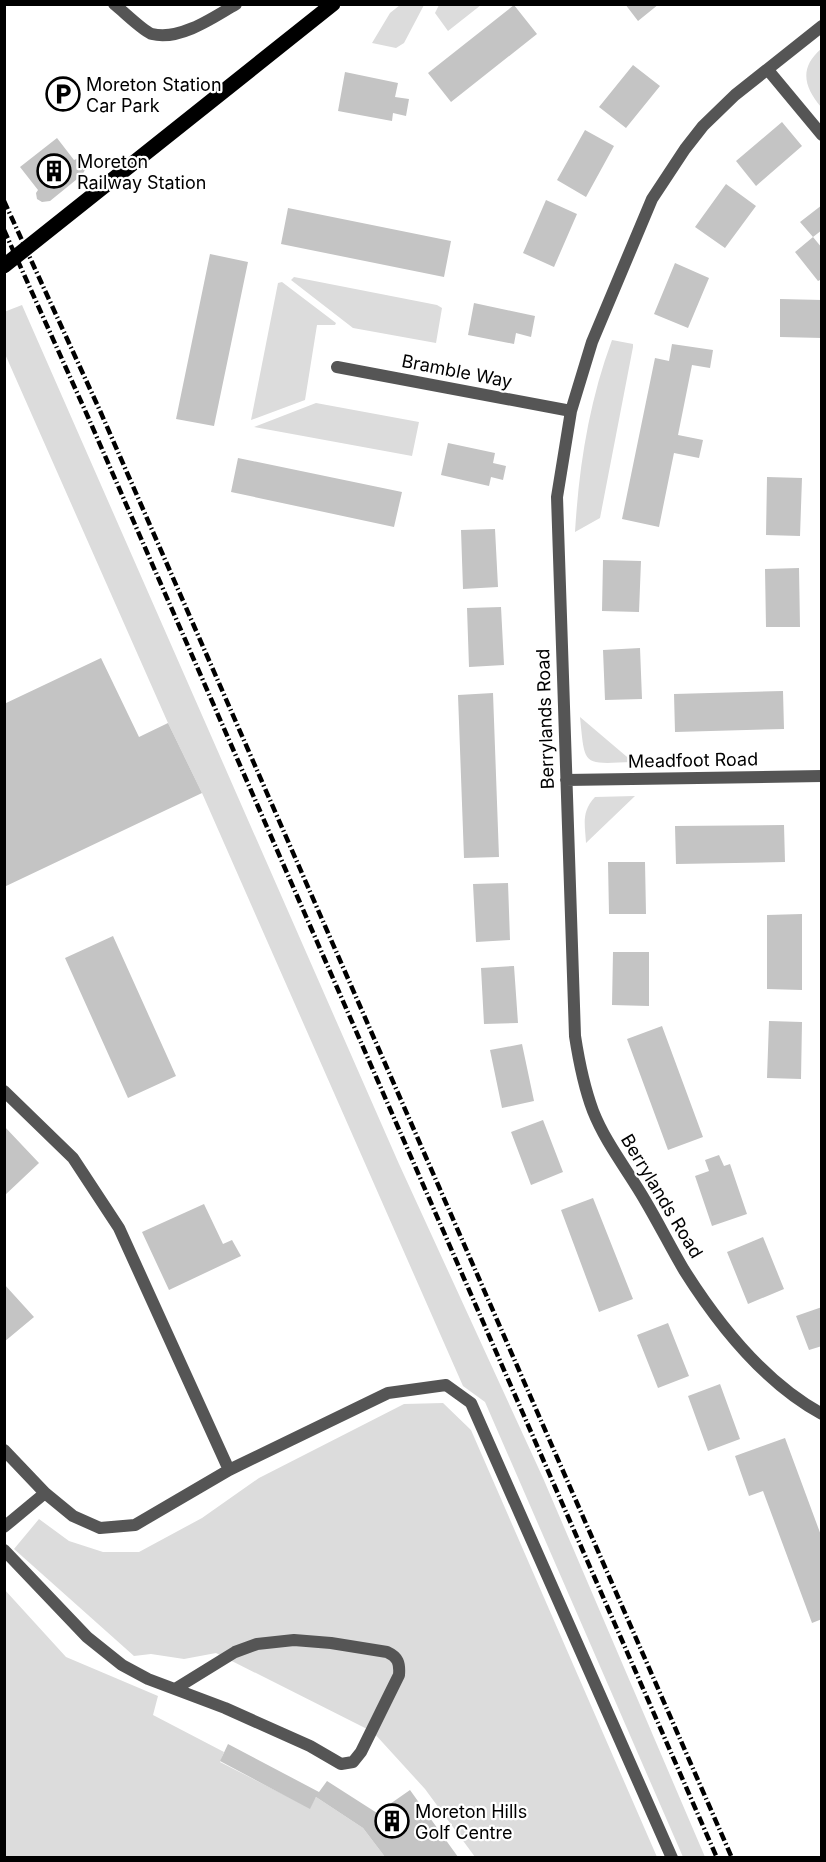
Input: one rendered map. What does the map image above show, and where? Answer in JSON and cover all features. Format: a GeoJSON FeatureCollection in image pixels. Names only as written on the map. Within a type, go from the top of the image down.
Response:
{"type":"FeatureCollection","features":[{"type":"Feature","properties":{"kind":"main road"},"geometry":{"type":"LineString","coordinates":[[4,266],[333,4]]}},
{"type":"Feature","properties":{"kind":"street"},"geometry":{"type":"LineString","coordinates":[[114,4],[150,34],[178,34],[207,22],[236,4]]}},
{"type":"Feature","properties":{"kind":"street","name":"Berrylands Road"},"geometry":{"type":"LineString","coordinates":[[822,26],[735,95],[702,126],[652,200],[592,342],[571,411],[557,497],[575,1036],[579,1062],[594,1113],[605,1136],[646,1201],[685,1270],[722,1323],[754,1361],[800,1402],[822,1414]]}},
{"type":"Feature","properties":{"kind":"street"},"geometry":{"type":"LineString","coordinates":[[768,70],[822,135]]}},
{"type":"Feature","properties":{"kind":"street","name":"Bramble Way"},"geometry":{"type":"LineString","coordinates":[[337,367],[571,411]]}},
{"type":"Feature","properties":{"kind":"street","name":"Meadfoot Road"},"geometry":{"type":"LineString","coordinates":[[566,780],[822,776]]}},
{"type":"Feature","properties":{"kind":"street"},"geometry":{"type":"LineString","coordinates":[[4,1091],[73,1158],[119,1228],[229,1470]]}},
{"type":"Feature","properties":{"kind":"street"},"geometry":{"type":"LineString","coordinates":[[4,1450],[45,1493],[73,1516],[100,1528],[135,1525],[229,1470],[388,1393],[446,1385],[471,1403],[672,1857]]}},
{"type":"Feature","properties":{"kind":"street"},"geometry":{"type":"LineString","coordinates":[[4,1527],[45,1493]]}},
{"type":"Feature","properties":{"kind":"street"},"geometry":{"type":"LineString","coordinates":[[4,1550],[105,1652],[122,1665],[148,1679],[225,1708],[310,1746],[341,1764],[352,1762],[361,1752],[399,1676],[400,1664],[395,1656],[387,1652],[331,1643],[294,1640],[257,1644],[235,1652],[175,1689]]}},
{"type":"Feature","properties":{"kind":"shaded area"},"geometry":{"type":"Polygon","coordinates":[[[439,4],[481,5],[448,31],[435,13],[439,4]]]}},
{"type":"Feature","properties":{"kind":"shaded area"},"geometry":{"type":"Polygon","coordinates":[[[400,5],[424,5],[404,43],[396,48],[372,43],[390,13],[400,5]]]}},
{"type":"Feature","properties":{"kind":"shaded area"},"geometry":{"type":"Polygon","coordinates":[[[821,49],[821,107],[815,100],[806,78],[809,63],[821,49]]]}},
{"type":"Feature","properties":{"kind":"shaded area"},"geometry":{"type":"Polygon","coordinates":[[[294,277],[437,305],[442,308],[436,343],[353,328],[291,280],[294,277]]]}},
{"type":"Feature","properties":{"kind":"shaded area"},"geometry":{"type":"Polygon","coordinates":[[[282,282],[336,323],[335,325],[317,325],[305,400],[251,420],[278,283],[282,282]]]}},
{"type":"Feature","properties":{"kind":"shaded area"},"geometry":{"type":"Polygon","coordinates":[[[22,305],[399,1164],[543,1478],[705,1857],[683,1857],[485,1402],[463,1386],[202,793],[168,723],[5,354],[4,312],[22,305]]]}},
{"type":"Feature","properties":{"kind":"shaded area"},"geometry":{"type":"Polygon","coordinates":[[[612,340],[633,344],[633,347],[600,518],[575,532],[586,434],[597,387],[612,340]]]}},
{"type":"Feature","properties":{"kind":"shaded area"},"geometry":{"type":"Polygon","coordinates":[[[316,403],[419,422],[412,456],[254,427],[316,403]]]}},
{"type":"Feature","properties":{"kind":"shaded area"},"geometry":{"type":"Polygon","coordinates":[[[580,717],[633,762],[604,763],[589,759],[583,745],[580,717]]]}},
{"type":"Feature","properties":{"kind":"shaded area"},"geometry":{"type":"Polygon","coordinates":[[[635,796],[586,843],[586,813],[595,797],[635,796]]]}},
{"type":"Feature","properties":{"kind":"shaded area"},"geometry":{"type":"Polygon","coordinates":[[[443,1403],[471,1430],[657,1857],[475,1857],[425,1789],[373,1732],[216,1653],[184,1659],[151,1654],[134,1656],[14,1549],[39,1519],[69,1541],[103,1552],[139,1552],[202,1518],[259,1478],[404,1404],[443,1403]]]}},
{"type":"Feature","properties":{"kind":"shaded area"},"geometry":{"type":"Polygon","coordinates":[[[4,1589],[66,1657],[158,1696],[153,1715],[224,1752],[220,1762],[310,1808],[316,1797],[363,1828],[385,1857],[5,1857],[4,1589]]]}},
{"type":"Feature","properties":{"kind":"building"},"geometry":{"type":"Polygon","coordinates":[[[625,4],[659,4],[638,21],[625,4]]]}},
{"type":"Feature","properties":{"kind":"building"},"geometry":{"type":"Polygon","coordinates":[[[514,5],[537,34],[451,102],[428,73],[514,5]]]}},
{"type":"Feature","properties":{"kind":"building"},"geometry":{"type":"Polygon","coordinates":[[[633,65],[660,86],[626,128],[599,107],[633,65]]]}},
{"type":"Feature","properties":{"kind":"building"},"geometry":{"type":"Polygon","coordinates":[[[345,72],[398,83],[395,97],[409,99],[406,116],[393,113],[392,121],[338,111],[345,72]]]}},
{"type":"Feature","properties":{"kind":"building"},"geometry":{"type":"Polygon","coordinates":[[[782,122],[802,146],[756,186],[736,161],[782,122]]]}},
{"type":"Feature","properties":{"kind":"building"},"geometry":{"type":"Polygon","coordinates":[[[585,130],[614,146],[586,197],[557,180],[585,130]]]}},
{"type":"Feature","properties":{"kind":"building","name":"Moreton Railway Station"},"geometry":{"type":"Polygon","coordinates":[[[57,138],[74,160],[79,158],[83,161],[85,170],[50,201],[42,202],[37,199],[38,190],[20,167],[57,138]]]}},
{"type":"Feature","properties":{"kind":"building"},"geometry":{"type":"Polygon","coordinates":[[[726,184],[756,206],[725,248],[695,227],[726,184]]]}},
{"type":"Feature","properties":{"kind":"building"},"geometry":{"type":"Polygon","coordinates":[[[546,200],[577,214],[554,267],[523,253],[546,200]]]}},
{"type":"Feature","properties":{"kind":"building"},"geometry":{"type":"Polygon","coordinates":[[[822,205],[822,230],[813,237],[800,222],[822,205]]]}},
{"type":"Feature","properties":{"kind":"building"},"geometry":{"type":"Polygon","coordinates":[[[288,208],[451,241],[444,277],[281,244],[288,208]]]}},
{"type":"Feature","properties":{"kind":"building"},"geometry":{"type":"Polygon","coordinates":[[[813,237],[822,248],[822,279],[818,281],[795,252],[813,237]]]}},
{"type":"Feature","properties":{"kind":"building"},"geometry":{"type":"Polygon","coordinates":[[[210,254],[248,262],[214,426],[176,419],[210,254]]]}},
{"type":"Feature","properties":{"kind":"building"},"geometry":{"type":"Polygon","coordinates":[[[675,263],[709,278],[688,328],[654,314],[675,263]]]}},
{"type":"Feature","properties":{"kind":"building"},"geometry":{"type":"Polygon","coordinates":[[[780,299],[822,300],[822,338],[780,337],[780,299]]]}},
{"type":"Feature","properties":{"kind":"building"},"geometry":{"type":"Polygon","coordinates":[[[474,303],[535,316],[531,337],[516,333],[514,344],[468,335],[474,303]]]}},
{"type":"Feature","properties":{"kind":"building"},"geometry":{"type":"Polygon","coordinates":[[[672,344],[713,350],[710,368],[692,365],[678,435],[703,440],[699,458],[674,453],[659,527],[622,519],[655,358],[669,361],[672,344]]]}},
{"type":"Feature","properties":{"kind":"building"},"geometry":{"type":"Polygon","coordinates":[[[448,443],[495,453],[493,463],[506,466],[503,480],[491,477],[489,486],[441,475],[448,443]]]}},
{"type":"Feature","properties":{"kind":"building"},"geometry":{"type":"Polygon","coordinates":[[[238,458],[402,492],[394,527],[231,492],[238,458]]]}},
{"type":"Feature","properties":{"kind":"building"},"geometry":{"type":"Polygon","coordinates":[[[767,477],[802,478],[800,536],[766,535],[767,477]]]}},
{"type":"Feature","properties":{"kind":"building"},"geometry":{"type":"Polygon","coordinates":[[[495,529],[498,587],[463,589],[461,530],[495,529]]]}},
{"type":"Feature","properties":{"kind":"building"},"geometry":{"type":"Polygon","coordinates":[[[603,560],[641,561],[639,612],[602,611],[603,560]]]}},
{"type":"Feature","properties":{"kind":"building"},"geometry":{"type":"Polygon","coordinates":[[[799,568],[800,627],[766,627],[765,569],[799,568]]]}},
{"type":"Feature","properties":{"kind":"building"},"geometry":{"type":"Polygon","coordinates":[[[501,607],[504,665],[469,667],[467,608],[501,607]]]}},
{"type":"Feature","properties":{"kind":"building"},"geometry":{"type":"Polygon","coordinates":[[[640,648],[642,699],[605,700],[603,650],[640,648]]]}},
{"type":"Feature","properties":{"kind":"building"},"geometry":{"type":"Polygon","coordinates":[[[101,658],[139,737],[168,723],[202,793],[4,887],[4,704],[101,658]]]}},
{"type":"Feature","properties":{"kind":"building"},"geometry":{"type":"Polygon","coordinates":[[[783,691],[784,729],[675,732],[674,694],[783,691]]]}},
{"type":"Feature","properties":{"kind":"building"},"geometry":{"type":"Polygon","coordinates":[[[493,693],[499,857],[464,858],[458,695],[493,693]]]}},
{"type":"Feature","properties":{"kind":"building"},"geometry":{"type":"Polygon","coordinates":[[[784,825],[785,862],[676,864],[675,826],[784,825]]]}},
{"type":"Feature","properties":{"kind":"building"},"geometry":{"type":"Polygon","coordinates":[[[608,862],[645,862],[646,914],[609,914],[608,862]]]}},
{"type":"Feature","properties":{"kind":"building"},"geometry":{"type":"Polygon","coordinates":[[[508,883],[510,940],[476,942],[473,884],[508,883]]]}},
{"type":"Feature","properties":{"kind":"building"},"geometry":{"type":"Polygon","coordinates":[[[802,914],[802,990],[767,989],[767,915],[802,914]]]}},
{"type":"Feature","properties":{"kind":"building"},"geometry":{"type":"Polygon","coordinates":[[[113,936],[176,1076],[128,1098],[65,958],[113,936]]]}},
{"type":"Feature","properties":{"kind":"building"},"geometry":{"type":"Polygon","coordinates":[[[613,952],[649,952],[649,1006],[612,1005],[613,952]]]}},
{"type":"Feature","properties":{"kind":"building"},"geometry":{"type":"Polygon","coordinates":[[[514,966],[518,1023],[484,1024],[481,968],[514,966]]]}},
{"type":"Feature","properties":{"kind":"building"},"geometry":{"type":"Polygon","coordinates":[[[769,1021],[802,1022],[801,1079],[767,1078],[769,1021]]]}},
{"type":"Feature","properties":{"kind":"building"},"geometry":{"type":"Polygon","coordinates":[[[662,1026],[703,1137],[668,1150],[627,1039],[662,1026]]]}},
{"type":"Feature","properties":{"kind":"building"},"geometry":{"type":"Polygon","coordinates":[[[522,1044],[534,1101],[502,1108],[490,1050],[522,1044]]]}},
{"type":"Feature","properties":{"kind":"building"},"geometry":{"type":"Polygon","coordinates":[[[543,1120],[563,1172],[531,1185],[511,1132],[543,1120]]]}},
{"type":"Feature","properties":{"kind":"building"},"geometry":{"type":"Polygon","coordinates":[[[4,1126],[39,1163],[4,1196],[4,1126]]]}},
{"type":"Feature","properties":{"kind":"building"},"geometry":{"type":"Polygon","coordinates":[[[719,1155],[724,1166],[730,1164],[747,1214],[712,1226],[695,1176],[709,1171],[705,1160],[719,1155]]]}},
{"type":"Feature","properties":{"kind":"building"},"geometry":{"type":"Polygon","coordinates":[[[593,1198],[633,1299],[599,1312],[561,1210],[593,1198]]]}},
{"type":"Feature","properties":{"kind":"building"},"geometry":{"type":"Polygon","coordinates":[[[204,1204],[223,1244],[232,1240],[241,1256],[169,1290],[142,1232],[204,1204]]]}},
{"type":"Feature","properties":{"kind":"building"},"geometry":{"type":"Polygon","coordinates":[[[763,1237],[784,1289],[748,1304],[727,1252],[763,1237]]]}},
{"type":"Feature","properties":{"kind":"building"},"geometry":{"type":"Polygon","coordinates":[[[4,1284],[34,1317],[4,1342],[4,1284]]]}},
{"type":"Feature","properties":{"kind":"building"},"geometry":{"type":"Polygon","coordinates":[[[822,1307],[822,1346],[809,1350],[796,1316],[822,1307]]]}},
{"type":"Feature","properties":{"kind":"building"},"geometry":{"type":"Polygon","coordinates":[[[668,1323],[689,1376],[658,1388],[637,1335],[668,1323]]]}},
{"type":"Feature","properties":{"kind":"building"},"geometry":{"type":"Polygon","coordinates":[[[720,1384],[740,1439],[708,1451],[688,1396],[720,1384]]]}},
{"type":"Feature","properties":{"kind":"building"},"geometry":{"type":"Polygon","coordinates":[[[785,1438],[822,1538],[822,1619],[812,1623],[763,1491],[749,1496],[735,1456],[785,1438]]]}},
{"type":"Feature","properties":{"kind":"building","name":"Moreton Hills Golf Centre"},"geometry":{"type":"Polygon","coordinates":[[[228,1744],[319,1792],[327,1781],[377,1813],[410,1790],[458,1857],[385,1857],[363,1828],[316,1797],[310,1809],[220,1761],[228,1744]]]}},
{"type":"Feature","properties":{"kind":"railway"},"geometry":{"type":"LineString","coordinates":[[4,201],[101,413],[732,1858]]}},
{"type":"Feature","properties":{"kind":"railway"},"geometry":{"type":"LineString","coordinates":[[4,230],[88,417],[717,1858]]}},
{"type":"Feature","properties":{"kind":"place","name":"Moreton Station Car Park"},"geometry":{"type":"Point","coordinates":[63,94]}},
{"type":"Feature","properties":{"kind":"place","name":"Moreton Railway Station"},"geometry":{"type":"Point","coordinates":[54,171]}},
{"type":"Feature","properties":{"kind":"place","name":"Moreton Hills Golf Centre"},"geometry":{"type":"Point","coordinates":[392,1821]}}]}
